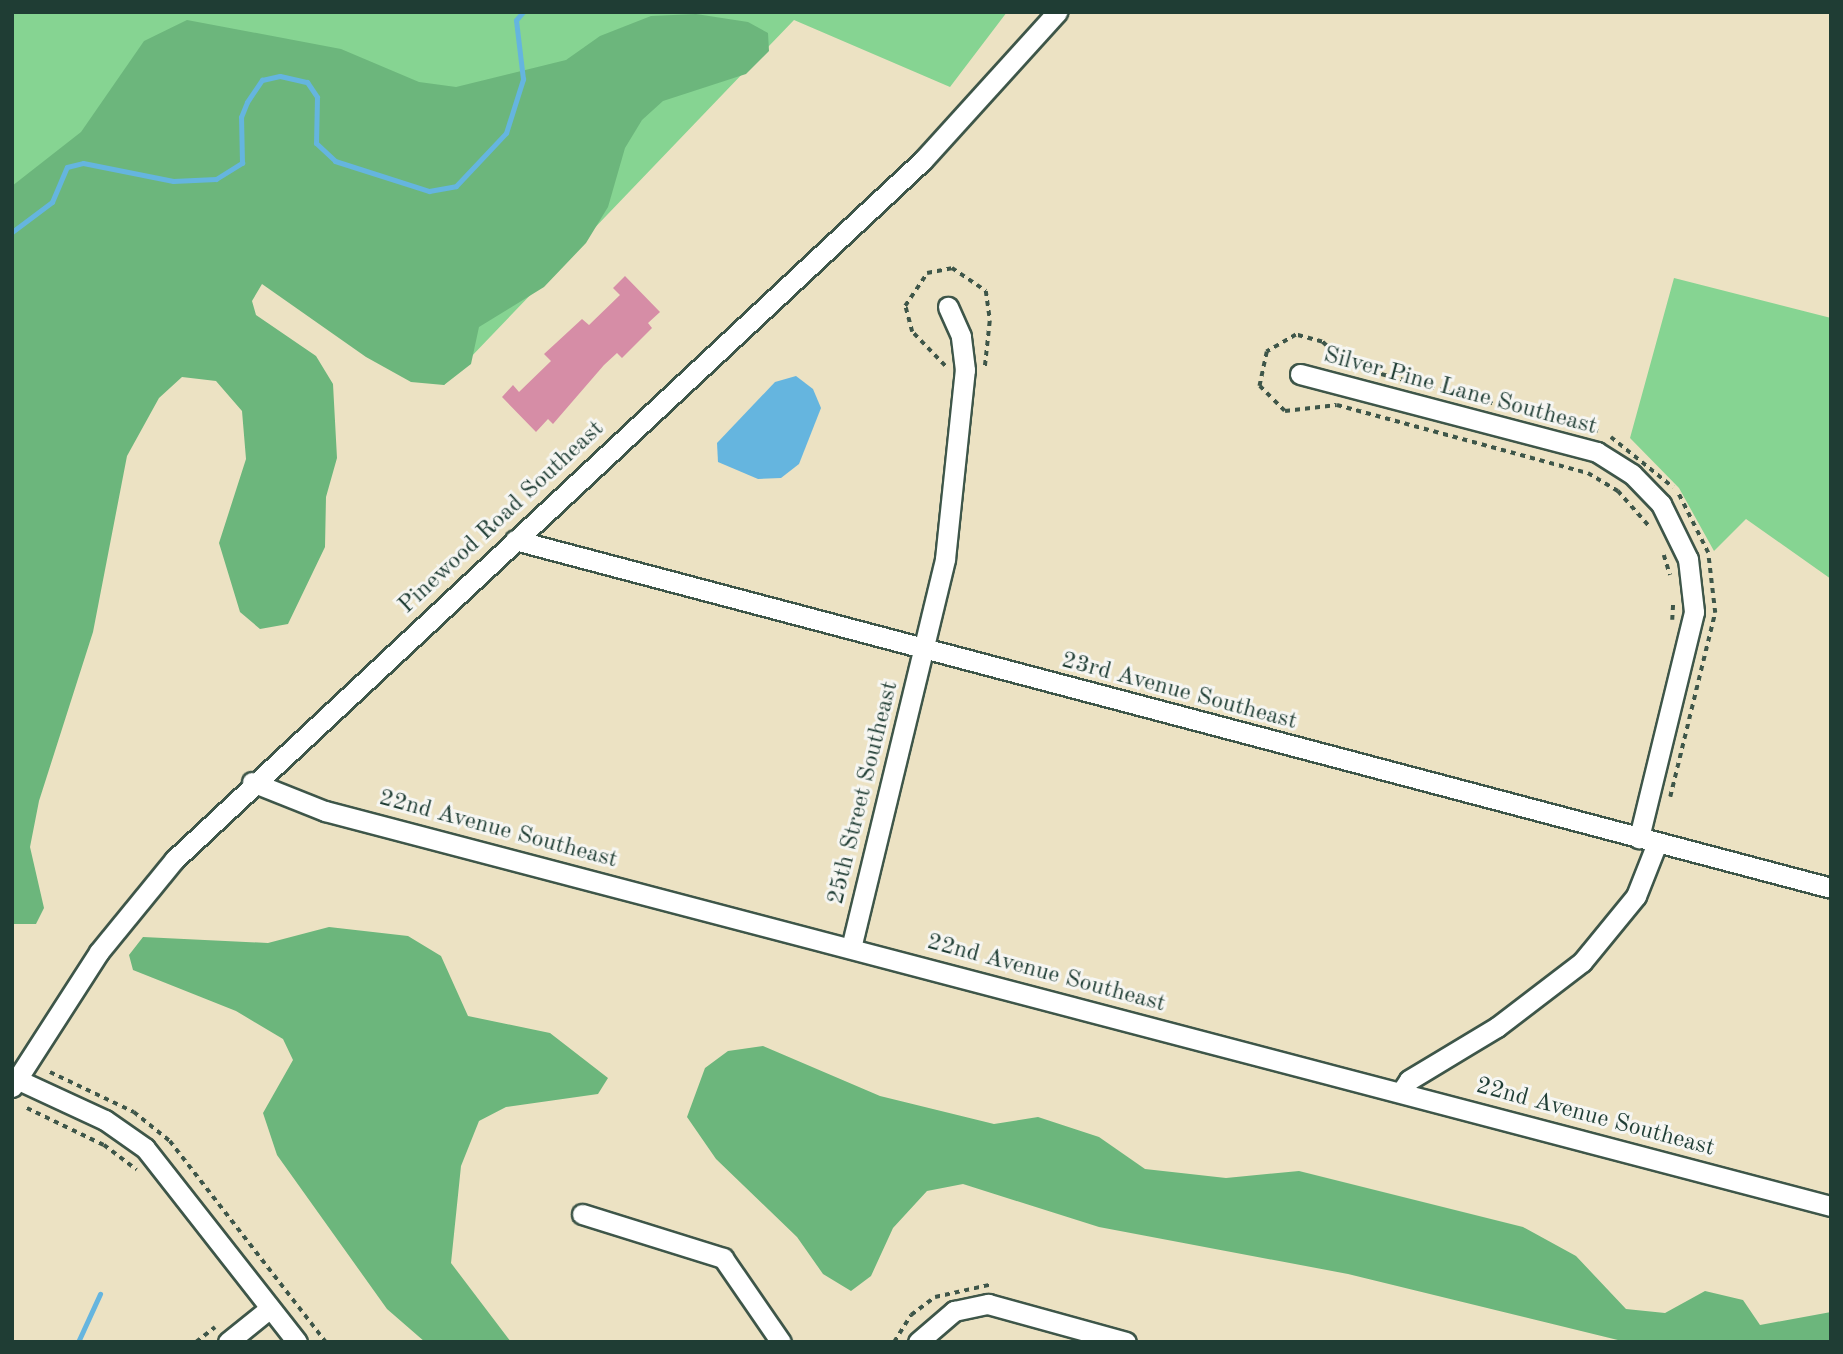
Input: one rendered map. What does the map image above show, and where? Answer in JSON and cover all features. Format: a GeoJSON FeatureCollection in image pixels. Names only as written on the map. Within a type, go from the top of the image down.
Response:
{"type":"FeatureCollection","features":[{"type":"Feature","properties":{"kind":"street","name":"Pinewood Road Southeast"},"geometry":{"type":"LineString","coordinates":[[14,1081],[124,920],[252,782],[923,160],[1057,12]]}},
{"type":"Feature","properties":{"kind":"street","name":"25th Street Southeast"},"geometry":{"type":"LineString","coordinates":[[851,948],[945,559],[965,370],[961,336],[948,307]]}},
{"type":"Feature","properties":{"kind":"street","name":"Silver Pine Lane Southeast"},"geometry":{"type":"LineString","coordinates":[[1300,374],[1597,453],[1632,474],[1661,504],[1688,559],[1694,612],[1648,840],[1629,906],[1582,962],[1497,1027],[1409,1080],[1401,1093]]}},
{"type":"Feature","properties":{"kind":"street","name":"23rd Avenue Southeast"},"geometry":{"type":"LineString","coordinates":[[515,540],[922,650],[1831,888]]}},
{"type":"Feature","properties":{"kind":"street","name":"22nd Avenue Southeast"},"geometry":{"type":"LineString","coordinates":[[252,782],[325,811],[1831,1206]]}},
{"type":"Feature","properties":{"kind":"street"},"geometry":{"type":"LineString","coordinates":[[14,1081],[105,1119],[145,1149],[297,1342]]}},
{"type":"Feature","properties":{"kind":"street"},"geometry":{"type":"LineString","coordinates":[[582,1214],[697,1245],[723,1258],[781,1342]]}},
{"type":"Feature","properties":{"kind":"street"},"geometry":{"type":"LineString","coordinates":[[918,1342],[954,1311],[988,1304],[1126,1342]]}},
{"type":"Feature","properties":{"kind":"street"},"geometry":{"type":"LineString","coordinates":[[229,1342],[270,1308]]}},
{"type":"Feature","properties":{"kind":"path"},"geometry":{"type":"LineString","coordinates":[[1653,532],[1618,491],[1566,465],[1337,405],[1285,411],[1260,386],[1261,364],[1283,338],[1309,337],[1345,365],[1605,434],[1661,473],[1700,532],[1715,593],[1712,636],[1666,812]]}},
{"type":"Feature","properties":{"kind":"path"},"geometry":{"type":"LineString","coordinates":[[1662,548],[1672,587]]}},
{"type":"Feature","properties":{"kind":"path"},"geometry":{"type":"LineString","coordinates":[[1670,629],[1673,596]]}},
{"type":"Feature","properties":{"kind":"path"},"geometry":{"type":"LineString","coordinates":[[27,1108],[104,1145],[145,1179]]}},
{"type":"Feature","properties":{"kind":"path"},"geometry":{"type":"LineString","coordinates":[[263,1342],[271,1342]]}},
{"type":"Feature","properties":{"kind":"green space"},"geometry":{"type":"Polygon","coordinates":[[[12,12],[1007,12],[950,87],[794,20],[444,385],[217,187],[12,678],[12,12]]]}},
{"type":"Feature","properties":{"kind":"green space"},"geometry":{"type":"Polygon","coordinates":[[[696,14],[748,22],[768,33],[769,51],[746,74],[663,101],[642,120],[625,148],[608,207],[586,243],[544,287],[479,327],[471,364],[444,385],[411,382],[366,357],[262,284],[252,301],[256,315],[316,356],[333,384],[337,458],[326,497],[325,547],[288,624],[260,629],[240,612],[219,543],[246,459],[242,411],[216,381],[182,377],[159,398],[127,456],[93,632],[39,801],[30,847],[44,908],[36,924],[12,924],[12,186],[81,132],[144,41],[187,20],[341,49],[419,82],[456,87],[566,60],[600,36],[651,16],[696,14]]]}},
{"type":"Feature","properties":{"kind":"green space"},"geometry":{"type":"Polygon","coordinates":[[[1674,278],[1831,318],[1831,579],[1746,519],[1714,551],[1679,488],[1630,438],[1674,278]]]}},
{"type":"Feature","properties":{"kind":"green space"},"geometry":{"type":"Polygon","coordinates":[[[329,927],[408,936],[441,956],[468,1016],[550,1033],[608,1078],[598,1094],[506,1107],[479,1121],[461,1166],[451,1263],[511,1342],[425,1342],[387,1309],[277,1155],[263,1113],[293,1060],[283,1039],[236,1011],[133,970],[129,955],[143,937],[268,943],[329,927]]]}},
{"type":"Feature","properties":{"kind":"green space"},"geometry":{"type":"Polygon","coordinates":[[[763,1046],[880,1096],[994,1124],[1038,1117],[1099,1137],[1145,1169],[1226,1178],[1299,1171],[1523,1227],[1576,1256],[1626,1309],[1665,1313],[1705,1291],[1743,1300],[1760,1325],[1831,1312],[1831,1342],[1626,1342],[1348,1274],[1099,1227],[963,1184],[927,1191],[893,1228],[871,1276],[851,1291],[823,1274],[797,1237],[716,1159],[687,1117],[705,1068],[728,1051],[763,1046]]]}},
{"type":"Feature","properties":{"kind":"water"},"geometry":{"type":"Polygon","coordinates":[[[796,376],[813,389],[821,408],[799,464],[781,478],[758,479],[718,462],[717,443],[775,382],[796,376]]]}},
{"type":"Feature","properties":{"kind":"building"},"geometry":{"type":"Polygon","coordinates":[[[625,276],[660,312],[648,323],[652,328],[622,358],[617,353],[604,365],[553,424],[548,419],[536,432],[502,397],[513,385],[519,392],[551,361],[544,354],[582,319],[589,325],[620,295],[613,288],[625,276]]]}},
{"type":"Feature","properties":{"kind":"waterway"},"geometry":{"type":"LineString","coordinates":[[12,232],[52,202],[67,167],[83,163],[173,181],[216,179],[242,163],[241,117],[247,102],[262,80],[280,76],[307,82],[317,97],[316,143],[335,161],[429,191],[456,186],[506,133],[523,79],[516,20],[523,12]]}},
{"type":"Feature","properties":{"kind":"waterway"},"geometry":{"type":"LineString","coordinates":[[78,1342],[100,1294]]}}]}
